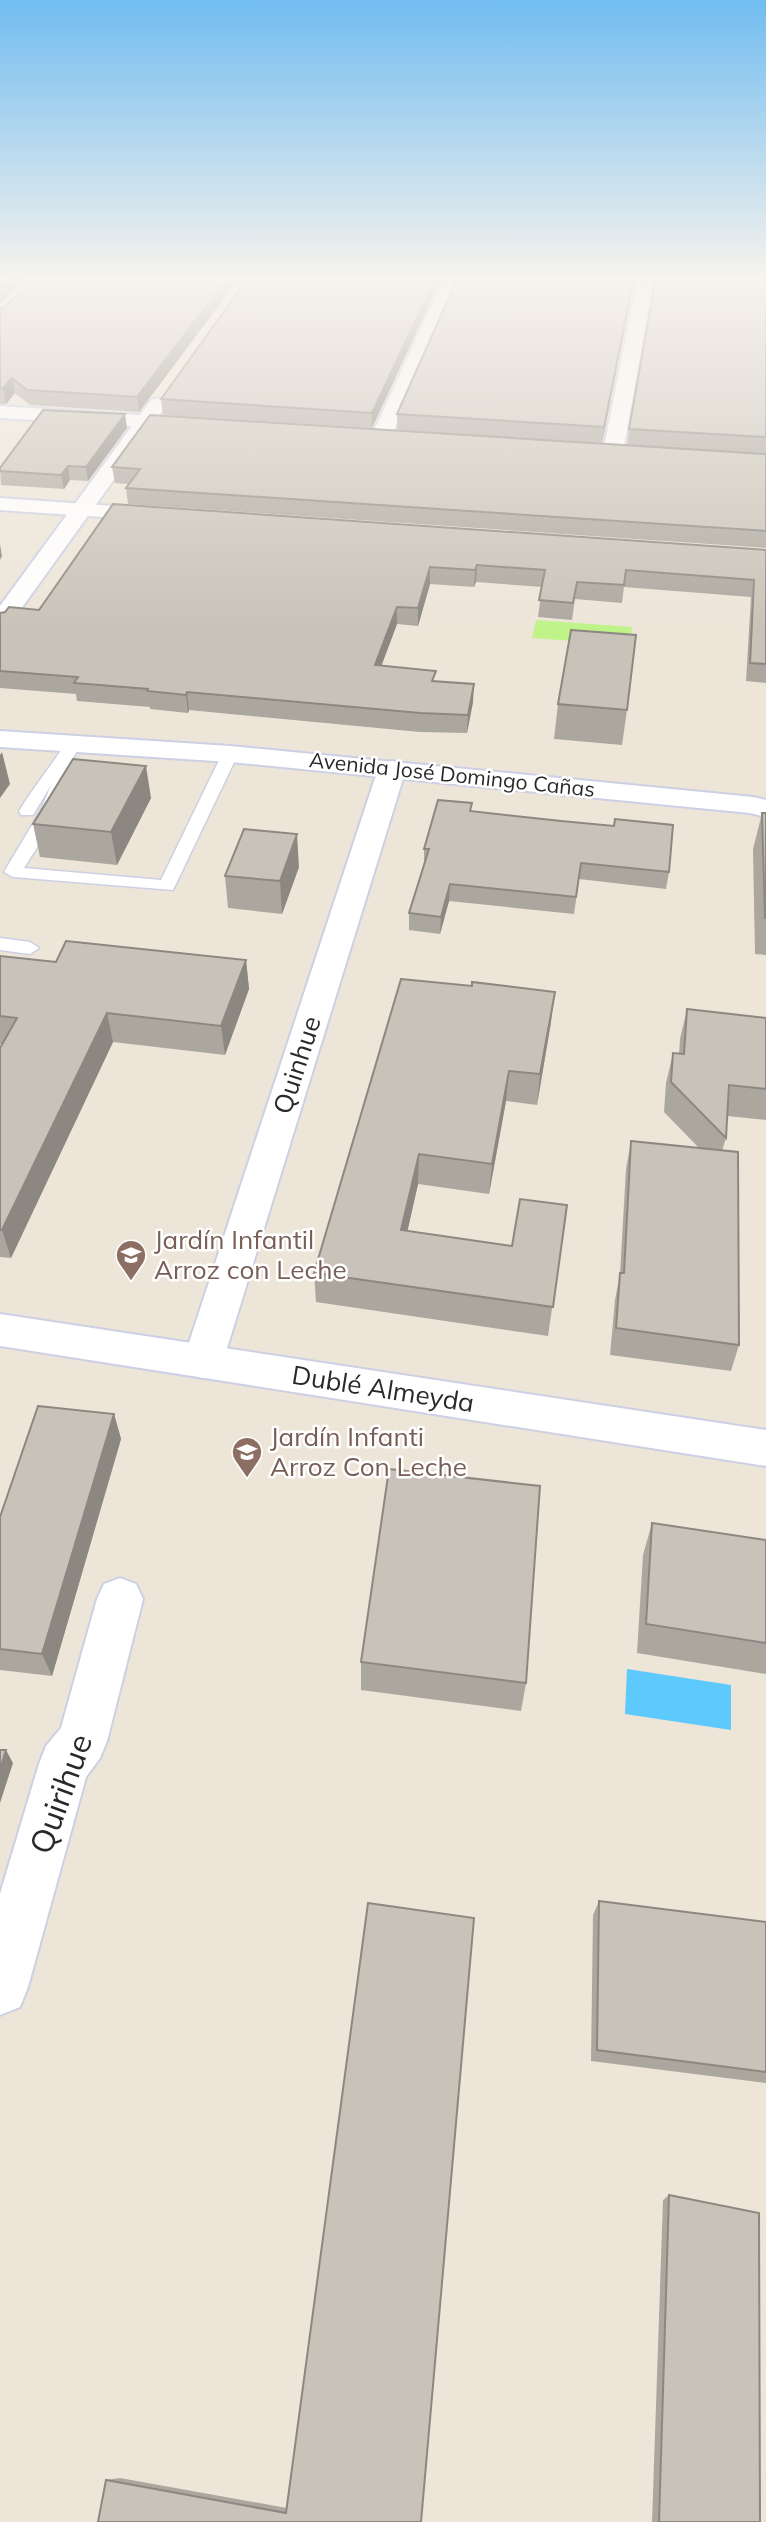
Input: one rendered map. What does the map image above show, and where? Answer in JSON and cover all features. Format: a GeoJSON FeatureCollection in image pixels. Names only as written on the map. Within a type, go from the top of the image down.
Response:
{"type":"FeatureCollection","features":[{"type":"Feature","properties":{"kind":"street"},"geometry":{"type":"LineString","coordinates":[[0,622],[165,395]]}},
{"type":"Feature","properties":{"kind":"street"},"geometry":{"type":"LineString","coordinates":[[395,395],[374,436],[408,439]]}},
{"type":"Feature","properties":{"kind":"street"},"geometry":{"type":"LineString","coordinates":[[613,452],[624,395]]}},
{"type":"Feature","properties":{"kind":"street"},"geometry":{"type":"LineString","coordinates":[[0,412],[214,426]]}},
{"type":"Feature","properties":{"kind":"street"},"geometry":{"type":"LineString","coordinates":[[0,504],[184,517]]}},
{"type":"Feature","properties":{"kind":"street","name":"Avenida José Domingo Cañas"},"geometry":{"type":"LineString","coordinates":[[0,723],[90,733],[151,747]]}},
{"type":"Feature","properties":{"kind":"street","name":"Avenida José Domingo Cañas"},"geometry":{"type":"LineString","coordinates":[[0,739],[72,746],[151,747],[762,805]]}},
{"type":"Feature","properties":{"kind":"street","name":"Quinhue"},"geometry":{"type":"LineString","coordinates":[[202,1361],[392,769]]}},
{"type":"Feature","properties":{"kind":"street","name":"Dublé Almeyda"},"geometry":{"type":"LineString","coordinates":[[0,1330],[766,1448]]}},
{"type":"Feature","properties":{"kind":"street","name":"Quirihue"},"geometry":{"type":"LineString","coordinates":[[0,1987],[64,1765],[82,1741],[120,1599]]}},
{"type":"Feature","properties":{"kind":"lane"},"geometry":{"type":"LineString","coordinates":[[27,811],[46,780],[58,770],[72,746]]}},
{"type":"Feature","properties":{"kind":"lane"},"geometry":{"type":"LineString","coordinates":[[58,770],[61,776],[58,792],[13,872],[167,886],[230,754]]}},
{"type":"Feature","properties":{"kind":"lane"},"geometry":{"type":"LineString","coordinates":[[0,944],[30,948]]}},
{"type":"Feature","properties":{"kind":"green space"},"geometry":{"type":"Polygon","coordinates":[[[536,620],[632,627],[630,645],[532,638],[536,620]]]}},
{"type":"Feature","properties":{"kind":"water"},"geometry":{"type":"Polygon","coordinates":[[[627,1669],[731,1685],[731,1730],[625,1714],[627,1669]]]}},
{"type":"Feature","properties":{"kind":"building"},"geometry":{"type":"Polygon","coordinates":[[[101,395],[139,395],[137,397],[101,395]]]}},
{"type":"Feature","properties":{"kind":"building"},"geometry":{"type":"Polygon","coordinates":[[[164,395],[381,395],[372,413],[161,399],[164,395]]]}},
{"type":"Feature","properties":{"kind":"building"},"geometry":{"type":"Polygon","coordinates":[[[406,395],[610,395],[604,427],[397,414],[406,395]]]}},
{"type":"Feature","properties":{"kind":"building"},"geometry":{"type":"Polygon","coordinates":[[[635,395],[766,395],[766,437],[629,429],[635,395]]]}},
{"type":"Feature","properties":{"kind":"building"},"geometry":{"type":"Polygon","coordinates":[[[43,410],[125,414],[86,467],[68,466],[61,475],[0,471],[43,410]]]}},
{"type":"Feature","properties":{"kind":"building"},"geometry":{"type":"Polygon","coordinates":[[[150,415],[766,454],[766,531],[126,488],[140,469],[112,467],[150,415]]]}},
{"type":"Feature","properties":{"kind":"building"},"geometry":{"type":"Polygon","coordinates":[[[113,504],[766,550],[766,664],[750,663],[754,580],[626,570],[624,585],[577,582],[573,603],[539,600],[545,570],[477,565],[475,570],[430,567],[418,608],[397,607],[375,665],[436,671],[432,681],[474,684],[468,715],[187,692],[186,695],[74,683],[78,677],[0,671],[0,613],[9,607],[39,610],[113,504]]]}},
{"type":"Feature","properties":{"kind":"building"},"geometry":{"type":"Polygon","coordinates":[[[571,630],[636,635],[627,710],[558,704],[571,630]]]}},
{"type":"Feature","properties":{"kind":"building"},"geometry":{"type":"Polygon","coordinates":[[[73,759],[146,766],[111,832],[33,824],[73,759]]]}},
{"type":"Feature","properties":{"kind":"building"},"geometry":{"type":"Polygon","coordinates":[[[438,800],[472,803],[470,811],[561,821],[614,826],[615,819],[673,825],[669,872],[581,863],[576,897],[450,884],[441,917],[409,913],[429,849],[424,849],[438,800]]]}},
{"type":"Feature","properties":{"kind":"building"},"geometry":{"type":"Polygon","coordinates":[[[762,813],[766,813],[766,918],[765,918],[762,813]]]}},
{"type":"Feature","properties":{"kind":"building"},"geometry":{"type":"Polygon","coordinates":[[[244,829],[297,834],[280,881],[225,876],[244,829]]]}},
{"type":"Feature","properties":{"kind":"building"},"geometry":{"type":"Polygon","coordinates":[[[66,941],[246,960],[221,1026],[107,1013],[0,1230],[0,1048],[17,1018],[0,1016],[0,956],[56,962],[66,941]]]}},
{"type":"Feature","properties":{"kind":"building"},"geometry":{"type":"Polygon","coordinates":[[[401,979],[472,986],[472,982],[555,992],[540,1074],[509,1071],[492,1164],[419,1154],[401,1230],[512,1246],[520,1199],[567,1205],[553,1307],[314,1273],[401,979]]]}},
{"type":"Feature","properties":{"kind":"building"},"geometry":{"type":"Polygon","coordinates":[[[687,1009],[766,1018],[766,1089],[729,1085],[726,1138],[671,1082],[673,1053],[684,1054],[687,1009]]]}},
{"type":"Feature","properties":{"kind":"building"},"geometry":{"type":"Polygon","coordinates":[[[631,1141],[738,1152],[739,1345],[616,1328],[620,1273],[624,1273],[631,1141]]]}},
{"type":"Feature","properties":{"kind":"building"},"geometry":{"type":"Polygon","coordinates":[[[38,1406],[114,1414],[42,1654],[0,1649],[0,1517],[38,1406]]]}},
{"type":"Feature","properties":{"kind":"building"},"geometry":{"type":"Polygon","coordinates":[[[389,1469],[540,1486],[526,1683],[361,1662],[389,1469]]]}},
{"type":"Feature","properties":{"kind":"building"},"geometry":{"type":"Polygon","coordinates":[[[652,1523],[766,1540],[766,1643],[646,1624],[652,1523]]]}},
{"type":"Feature","properties":{"kind":"building"},"geometry":{"type":"Polygon","coordinates":[[[0,1750],[6,1750],[0,1770],[0,1750]]]}},
{"type":"Feature","properties":{"kind":"building"},"geometry":{"type":"Polygon","coordinates":[[[599,1901],[766,1922],[766,2072],[597,2050],[599,1901]]]}},
{"type":"Feature","properties":{"kind":"building"},"geometry":{"type":"Polygon","coordinates":[[[368,1903],[474,1918],[421,2522],[98,2522],[106,2480],[286,2513],[368,1903]]]}},
{"type":"Feature","properties":{"kind":"building"},"geometry":{"type":"Polygon","coordinates":[[[669,2195],[759,2213],[760,2522],[659,2522],[669,2195]]]}},
{"type":"Feature","properties":{"kind":"place","name":"Jardín Infantil Arroz con Leche"},"geometry":{"type":"Point","coordinates":[131,1282]}},
{"type":"Feature","properties":{"kind":"place","name":"Jardín Infanti Arroz Con Leche"},"geometry":{"type":"Point","coordinates":[247,1479]}}]}
